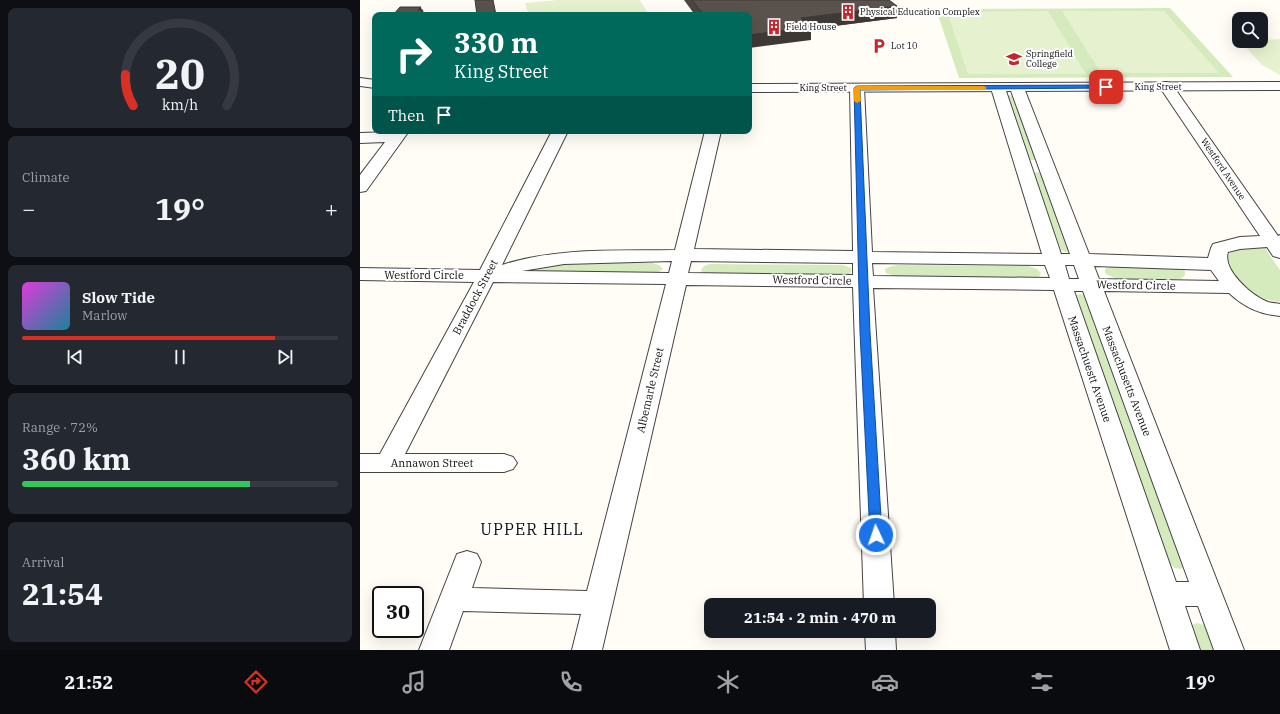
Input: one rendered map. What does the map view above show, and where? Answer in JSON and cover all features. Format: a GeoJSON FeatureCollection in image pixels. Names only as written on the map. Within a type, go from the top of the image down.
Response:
{"type":"FeatureCollection","features":[{"type":"Feature","properties":{"kind":"street"},"geometry":{"type":"LineString","coordinates":[[360,82],[372,84]]}},
{"type":"Feature","properties":{"kind":"street","name":"Westford Avenue"},"geometry":{"type":"LineString","coordinates":[[1166,86],[1277,245]]}},
{"type":"Feature","properties":{"kind":"street","name":"King Street"},"geometry":{"type":"LineString","coordinates":[[752,88],[1280,86]]}},
{"type":"Feature","properties":{"kind":"street"},"geometry":{"type":"LineString","coordinates":[[857,88],[862,257],[879,598]]}},
{"type":"Feature","properties":{"kind":"street","name":"Massachuestt Avenue"},"geometry":{"type":"LineString","coordinates":[[1007,88],[1023,167],[1185,650]]}},
{"type":"Feature","properties":{"kind":"street","name":"Massachusetts Avenue"},"geometry":{"type":"LineString","coordinates":[[1007,88],[1046,167],[1229,650]]}},
{"type":"Feature","properties":{"kind":"street"},"geometry":{"type":"LineString","coordinates":[[360,138],[399,134]]}},
{"type":"Feature","properties":{"kind":"street"},"geometry":{"type":"LineString","coordinates":[[360,187],[399,134]]}},
{"type":"Feature","properties":{"kind":"street","name":"Braddock Street"},"geometry":{"type":"LineString","coordinates":[[388,463],[487,276],[558,134]]}},
{"type":"Feature","properties":{"kind":"street","name":"Albemarle Street"},"geometry":{"type":"LineString","coordinates":[[587,650],[712,134]]}},
{"type":"Feature","properties":{"kind":"street"},"geometry":{"type":"LineString","coordinates":[[1023,167],[1046,167]]}},
{"type":"Feature","properties":{"kind":"street"},"geometry":{"type":"LineString","coordinates":[[1277,245],[1240,243],[1223,246],[1218,251],[1218,264],[1234,287],[1256,304],[1280,310]]}},
{"type":"Feature","properties":{"kind":"street","name":"Westford Circle"},"geometry":{"type":"LineString","coordinates":[[487,276],[524,264],[564,258],[683,255],[1053,259],[1218,264]]}},
{"type":"Feature","properties":{"kind":"street","name":"Westford Circle"},"geometry":{"type":"LineString","coordinates":[[360,274],[1062,283],[1234,287]]}},
{"type":"Feature","properties":{"kind":"street","name":"Annawon Street"},"geometry":{"type":"LineString","coordinates":[[360,463],[504,464]]}},
{"type":"Feature","properties":{"kind":"street"},"geometry":{"type":"LineString","coordinates":[[434,650],[467,562]]}},
{"type":"Feature","properties":{"kind":"street"},"geometry":{"type":"LineString","coordinates":[[1166,594],[1208,594]]}},
{"type":"Feature","properties":{"kind":"street"},"geometry":{"type":"LineString","coordinates":[[453,599],[598,603]]}},
{"type":"Feature","properties":{"kind":"street"},"geometry":{"type":"LineString","coordinates":[[880,638],[881,650]]}},
{"type":"Feature","properties":{"kind":"green space"},"geometry":{"type":"Polygon","coordinates":[[[557,0],[640,0],[647,12],[528,12],[525,3],[557,0]]]}},
{"type":"Feature","properties":{"kind":"green space"},"geometry":{"type":"Polygon","coordinates":[[[1170,8],[1233,77],[959,78],[936,9],[1170,8]]]}},
{"type":"Feature","properties":{"kind":"green space"},"geometry":{"type":"Polygon","coordinates":[[[1048,11],[1086,74],[968,74],[947,12],[1048,11]]]}},
{"type":"Feature","properties":{"kind":"green space"},"geometry":{"type":"Polygon","coordinates":[[[1062,11],[1164,11],[1219,73],[1101,73],[1062,11]]]}},
{"type":"Feature","properties":{"kind":"green space"},"geometry":{"type":"Polygon","coordinates":[[[1280,39],[1280,75],[1262,65],[1246,48],[1268,48],[1268,40],[1280,39]]]}},
{"type":"Feature","properties":{"kind":"green space"},"geometry":{"type":"Polygon","coordinates":[[[1006,96],[1013,96],[1037,160],[1028,160],[1006,96]]]}},
{"type":"Feature","properties":{"kind":"green space"},"geometry":{"type":"Polygon","coordinates":[[[1033,173],[1041,173],[1069,251],[1066,252],[1061,250],[1033,173]]]}},
{"type":"Feature","properties":{"kind":"green space"},"geometry":{"type":"Polygon","coordinates":[[[1264,247],[1280,270],[1280,302],[1236,290],[1227,286],[1214,276],[1211,268],[1223,257],[1241,249],[1264,247]]]}},
{"type":"Feature","properties":{"kind":"green space"},"geometry":{"type":"Polygon","coordinates":[[[567,263],[652,263],[659,265],[663,269],[657,273],[585,275],[511,270],[567,263]]]}},
{"type":"Feature","properties":{"kind":"green space"},"geometry":{"type":"Polygon","coordinates":[[[710,264],[843,265],[851,268],[851,272],[848,275],[702,274],[701,270],[704,266],[710,264]]]}},
{"type":"Feature","properties":{"kind":"green space"},"geometry":{"type":"Polygon","coordinates":[[[897,265],[1028,266],[1037,269],[1041,273],[1039,277],[1030,278],[898,277],[886,273],[885,269],[897,265]]]}},
{"type":"Feature","properties":{"kind":"green space"},"geometry":{"type":"Polygon","coordinates":[[[1109,267],[1177,267],[1185,271],[1185,275],[1181,279],[1120,279],[1111,277],[1105,273],[1105,269],[1109,267]]]}},
{"type":"Feature","properties":{"kind":"green space"},"geometry":{"type":"Polygon","coordinates":[[[1076,295],[1084,295],[1088,299],[1184,567],[1181,569],[1175,568],[1170,564],[1076,295]]]}},
{"type":"Feature","properties":{"kind":"green space"},"geometry":{"type":"Polygon","coordinates":[[[1197,623],[1204,625],[1215,650],[1201,650],[1192,625],[1197,623]]]}},
{"type":"Feature","properties":{"kind":"building"},"geometry":{"type":"Polygon","coordinates":[[[475,0],[493,0],[495,12],[477,12],[475,0]]]}},
{"type":"Feature","properties":{"kind":"building"},"geometry":{"type":"Polygon","coordinates":[[[692,0],[889,0],[897,6],[801,18],[811,27],[752,35],[752,12],[702,12],[692,0]]]}},
{"type":"Feature","properties":{"kind":"building"},"geometry":{"type":"Polygon","coordinates":[[[400,7],[421,7],[418,10],[423,10],[421,12],[396,12],[400,7]]]}},
{"type":"Feature","properties":{"kind":"slow traffic"},"geometry":{"type":"LineString","coordinates":[[857,101],[857,88],[984,88]]}},
{"type":"Feature","properties":{"kind":"place","name":"Physical Education Complex"},"geometry":{"type":"Point","coordinates":[848,12]}},
{"type":"Feature","properties":{"kind":"place","name":"Field House"},"geometry":{"type":"Point","coordinates":[774,27]}},
{"type":"Feature","properties":{"kind":"place","name":"Lot 10"},"geometry":{"type":"Point","coordinates":[879,46]}},
{"type":"Feature","properties":{"kind":"place","name":"Springfield College"},"geometry":{"type":"Point","coordinates":[1014,59]}},
{"type":"Feature","properties":{"kind":"district","name":"UPPER HILL"},"geometry":{"type":"Point","coordinates":[532,529]}},
{"type":"Feature","properties":{"kind":"route"},"geometry":{"type":"LineString","coordinates":[[876,535],[865,332],[857,88],[1106,87]]}}]}
